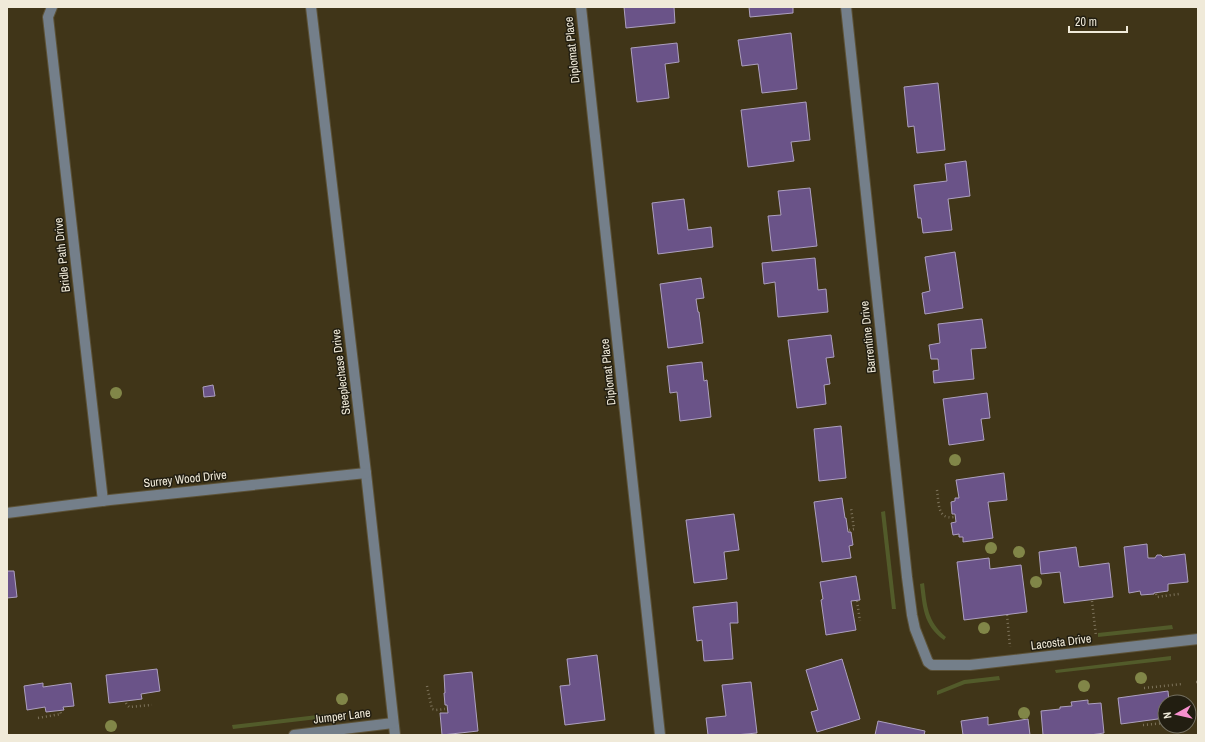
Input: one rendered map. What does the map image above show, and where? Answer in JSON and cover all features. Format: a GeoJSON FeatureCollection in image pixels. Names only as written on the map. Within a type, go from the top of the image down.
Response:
{"type":"FeatureCollection","features":[{"type":"Feature","properties":{"kind":"street","name":"Bridle Path Drive"},"geometry":{"type":"LineString","coordinates":[[52,7],[48,17],[103,501]]}},
{"type":"Feature","properties":{"kind":"street","name":"Steeplechase Drive"},"geometry":{"type":"LineString","coordinates":[[311,7],[366,472],[394,735]]}},
{"type":"Feature","properties":{"kind":"street","name":"Diplomat Place"},"geometry":{"type":"LineString","coordinates":[[581,7],[660,735]]}},
{"type":"Feature","properties":{"kind":"street","name":"Barrentine Drive"},"geometry":{"type":"LineString","coordinates":[[846,7],[907,577],[915,629],[928,662]]}},
{"type":"Feature","properties":{"kind":"street","name":"Surrey Wood Drive"},"geometry":{"type":"LineString","coordinates":[[7,513],[366,472]]}},
{"type":"Feature","properties":{"kind":"street","name":"Lacosta Drive"},"geometry":{"type":"LineString","coordinates":[[928,662],[932,665],[970,665],[1198,639]]}},
{"type":"Feature","properties":{"kind":"street","name":"Jumper Lane"},"geometry":{"type":"LineString","coordinates":[[294,735],[393,723]]}},
{"type":"Feature","properties":{"kind":"path"},"geometry":{"type":"LineString","coordinates":[[937,490],[942,514],[945,517],[954,517]]}},
{"type":"Feature","properties":{"kind":"path"},"geometry":{"type":"LineString","coordinates":[[849,530],[854,529],[851,508]]}},
{"type":"Feature","properties":{"kind":"path"},"geometry":{"type":"LineString","coordinates":[[1156,594],[1157,597],[1179,594]]}},
{"type":"Feature","properties":{"kind":"path"},"geometry":{"type":"LineString","coordinates":[[857,601],[860,621]]}},
{"type":"Feature","properties":{"kind":"path"},"geometry":{"type":"LineString","coordinates":[[1092,601],[1096,637]]}},
{"type":"Feature","properties":{"kind":"path"},"geometry":{"type":"LineString","coordinates":[[1007,615],[1010,647]]}},
{"type":"Feature","properties":{"kind":"path"},"geometry":{"type":"LineString","coordinates":[[1144,688],[1182,684]]}},
{"type":"Feature","properties":{"kind":"path"},"geometry":{"type":"LineString","coordinates":[[427,686],[432,709],[445,709]]}},
{"type":"Feature","properties":{"kind":"path"},"geometry":{"type":"LineString","coordinates":[[126,703],[129,707],[152,705]]}},
{"type":"Feature","properties":{"kind":"path"},"geometry":{"type":"LineString","coordinates":[[38,718],[61,714],[60,711]]}},
{"type":"Feature","properties":{"kind":"path"},"geometry":{"type":"LineString","coordinates":[[1142,725],[1157,724]]}},
{"type":"Feature","properties":{"kind":"green space"},"geometry":{"type":"Polygon","coordinates":[[[885,511],[896,609],[892,609],[881,512],[885,511]]]}},
{"type":"Feature","properties":{"kind":"green space"},"geometry":{"type":"Polygon","coordinates":[[[924,583],[931,619],[946,637],[944,640],[932,628],[925,615],[920,584],[924,583]]]}},
{"type":"Feature","properties":{"kind":"green space"},"geometry":{"type":"Polygon","coordinates":[[[1172,625],[1173,629],[1098,637],[1098,633],[1172,625]]]}},
{"type":"Feature","properties":{"kind":"green space"},"geometry":{"type":"Polygon","coordinates":[[[1171,656],[1171,660],[1056,673],[1055,670],[1171,656]]]}},
{"type":"Feature","properties":{"kind":"green space"},"geometry":{"type":"Polygon","coordinates":[[[999,676],[1000,680],[965,684],[937,695],[937,691],[964,680],[999,676]]]}},
{"type":"Feature","properties":{"kind":"green space"},"geometry":{"type":"Polygon","coordinates":[[[326,714],[326,718],[233,729],[232,725],[326,714]]]}},
{"type":"Feature","properties":{"kind":"building"},"geometry":{"type":"Polygon","coordinates":[[[624,7],[674,7],[675,23],[626,28],[624,7]]]}},
{"type":"Feature","properties":{"kind":"building"},"geometry":{"type":"Polygon","coordinates":[[[749,7],[793,7],[793,13],[750,17],[749,7]]]}},
{"type":"Feature","properties":{"kind":"building"},"geometry":{"type":"Polygon","coordinates":[[[791,33],[797,89],[762,93],[758,64],[742,66],[738,40],[791,33]]]}},
{"type":"Feature","properties":{"kind":"building"},"geometry":{"type":"Polygon","coordinates":[[[677,43],[679,62],[665,64],[669,98],[637,102],[631,48],[677,43]]]}},
{"type":"Feature","properties":{"kind":"building"},"geometry":{"type":"Polygon","coordinates":[[[938,83],[945,150],[917,153],[914,126],[908,127],[904,87],[938,83]]]}},
{"type":"Feature","properties":{"kind":"building"},"geometry":{"type":"Polygon","coordinates":[[[806,102],[810,140],[791,142],[794,161],[748,167],[741,110],[806,102]]]}},
{"type":"Feature","properties":{"kind":"building"},"geometry":{"type":"Polygon","coordinates":[[[966,161],[970,196],[948,199],[952,230],[923,233],[921,218],[918,218],[914,185],[947,181],[945,164],[966,161]]]}},
{"type":"Feature","properties":{"kind":"building"},"geometry":{"type":"Polygon","coordinates":[[[810,188],[817,246],[772,251],[768,216],[781,215],[778,191],[810,188]]]}},
{"type":"Feature","properties":{"kind":"building"},"geometry":{"type":"Polygon","coordinates":[[[684,199],[688,230],[711,227],[713,247],[658,254],[652,203],[684,199]]]}},
{"type":"Feature","properties":{"kind":"building"},"geometry":{"type":"Polygon","coordinates":[[[955,252],[963,308],[925,314],[922,293],[930,291],[925,257],[955,252]]]}},
{"type":"Feature","properties":{"kind":"building"},"geometry":{"type":"Polygon","coordinates":[[[815,258],[818,290],[826,289],[828,312],[778,317],[775,282],[764,284],[762,263],[815,258]]]}},
{"type":"Feature","properties":{"kind":"building"},"geometry":{"type":"Polygon","coordinates":[[[701,278],[704,298],[696,299],[703,343],[668,348],[660,284],[701,278]]]}},
{"type":"Feature","properties":{"kind":"building"},"geometry":{"type":"Polygon","coordinates":[[[982,319],[986,348],[971,349],[974,379],[934,383],[933,371],[939,370],[938,359],[931,359],[929,345],[940,343],[938,324],[982,319]]]}},
{"type":"Feature","properties":{"kind":"building"},"geometry":{"type":"Polygon","coordinates":[[[831,335],[834,357],[826,358],[830,384],[824,385],[826,404],[797,408],[788,340],[831,335]]]}},
{"type":"Feature","properties":{"kind":"building"},"geometry":{"type":"Polygon","coordinates":[[[702,362],[704,381],[707,380],[711,417],[680,421],[677,392],[670,393],[667,366],[702,362]]]}},
{"type":"Feature","properties":{"kind":"building"},"geometry":{"type":"Polygon","coordinates":[[[213,385],[215,396],[204,397],[203,387],[213,385]]]}},
{"type":"Feature","properties":{"kind":"building"},"geometry":{"type":"Polygon","coordinates":[[[987,393],[990,418],[981,419],[984,440],[949,445],[943,399],[987,393]]]}},
{"type":"Feature","properties":{"kind":"building"},"geometry":{"type":"Polygon","coordinates":[[[841,426],[846,478],[819,481],[814,429],[841,426]]]}},
{"type":"Feature","properties":{"kind":"building"},"geometry":{"type":"Polygon","coordinates":[[[1004,473],[1007,500],[988,502],[993,538],[963,542],[963,537],[959,537],[959,534],[953,535],[951,523],[956,522],[955,514],[952,514],[951,502],[955,501],[955,498],[959,498],[956,480],[1004,473]]]}},
{"type":"Feature","properties":{"kind":"building"},"geometry":{"type":"Polygon","coordinates":[[[842,498],[848,532],[851,532],[853,545],[849,546],[851,558],[822,562],[814,502],[842,498]]]}},
{"type":"Feature","properties":{"kind":"building"},"geometry":{"type":"Polygon","coordinates":[[[734,514],[739,550],[724,552],[727,579],[694,583],[686,520],[734,514]]]}},
{"type":"Feature","properties":{"kind":"building"},"geometry":{"type":"Polygon","coordinates":[[[1147,544],[1148,558],[1155,558],[1157,555],[1161,555],[1163,557],[1185,554],[1188,582],[1168,584],[1168,591],[1154,594],[1141,595],[1140,591],[1129,593],[1124,547],[1147,544]]]}},
{"type":"Feature","properties":{"kind":"building"},"geometry":{"type":"Polygon","coordinates":[[[1076,547],[1079,567],[1109,563],[1113,597],[1064,603],[1060,572],[1041,574],[1039,552],[1076,547]]]}},
{"type":"Feature","properties":{"kind":"building"},"geometry":{"type":"Polygon","coordinates":[[[989,558],[990,569],[1021,565],[1027,612],[964,620],[957,562],[989,558]]]}},
{"type":"Feature","properties":{"kind":"building"},"geometry":{"type":"Polygon","coordinates":[[[7,571],[14,571],[17,597],[7,598],[7,571]]]}},
{"type":"Feature","properties":{"kind":"building"},"geometry":{"type":"Polygon","coordinates":[[[856,576],[860,600],[851,601],[856,630],[826,635],[820,582],[856,576]]]}},
{"type":"Feature","properties":{"kind":"building"},"geometry":{"type":"Polygon","coordinates":[[[737,602],[738,623],[730,623],[733,659],[704,661],[702,640],[697,641],[693,607],[737,602]]]}},
{"type":"Feature","properties":{"kind":"building"},"geometry":{"type":"Polygon","coordinates":[[[597,655],[605,720],[565,725],[560,686],[570,685],[567,659],[597,655]]]}},
{"type":"Feature","properties":{"kind":"building"},"geometry":{"type":"Polygon","coordinates":[[[842,659],[860,719],[817,732],[811,712],[818,710],[806,670],[842,659]]]}},
{"type":"Feature","properties":{"kind":"building"},"geometry":{"type":"Polygon","coordinates":[[[157,669],[160,691],[141,694],[142,699],[109,703],[106,675],[157,669]]]}},
{"type":"Feature","properties":{"kind":"building"},"geometry":{"type":"Polygon","coordinates":[[[472,672],[478,731],[442,735],[440,713],[448,713],[447,705],[445,705],[444,675],[472,672]]]}},
{"type":"Feature","properties":{"kind":"building"},"geometry":{"type":"Polygon","coordinates":[[[751,682],[757,733],[708,735],[706,718],[726,716],[722,685],[751,682]]]}},
{"type":"Feature","properties":{"kind":"building"},"geometry":{"type":"Polygon","coordinates":[[[43,683],[43,687],[71,683],[74,706],[63,707],[64,710],[46,712],[45,707],[27,710],[24,686],[43,683]]]}},
{"type":"Feature","properties":{"kind":"building"},"geometry":{"type":"Polygon","coordinates":[[[1168,691],[1168,694],[1157,694],[1157,719],[1121,724],[1118,698],[1168,691]]]}},
{"type":"Feature","properties":{"kind":"building"},"geometry":{"type":"Polygon","coordinates":[[[1088,700],[1088,704],[1101,703],[1104,733],[1090,735],[1043,735],[1041,711],[1060,709],[1060,707],[1072,706],[1071,702],[1088,700]]]}},
{"type":"Feature","properties":{"kind":"building"},"geometry":{"type":"Polygon","coordinates":[[[988,717],[988,725],[1028,719],[1030,735],[963,735],[961,721],[988,717]]]}},
{"type":"Feature","properties":{"kind":"building"},"geometry":{"type":"Polygon","coordinates":[[[878,721],[925,731],[924,735],[875,735],[878,721]]]}}]}
